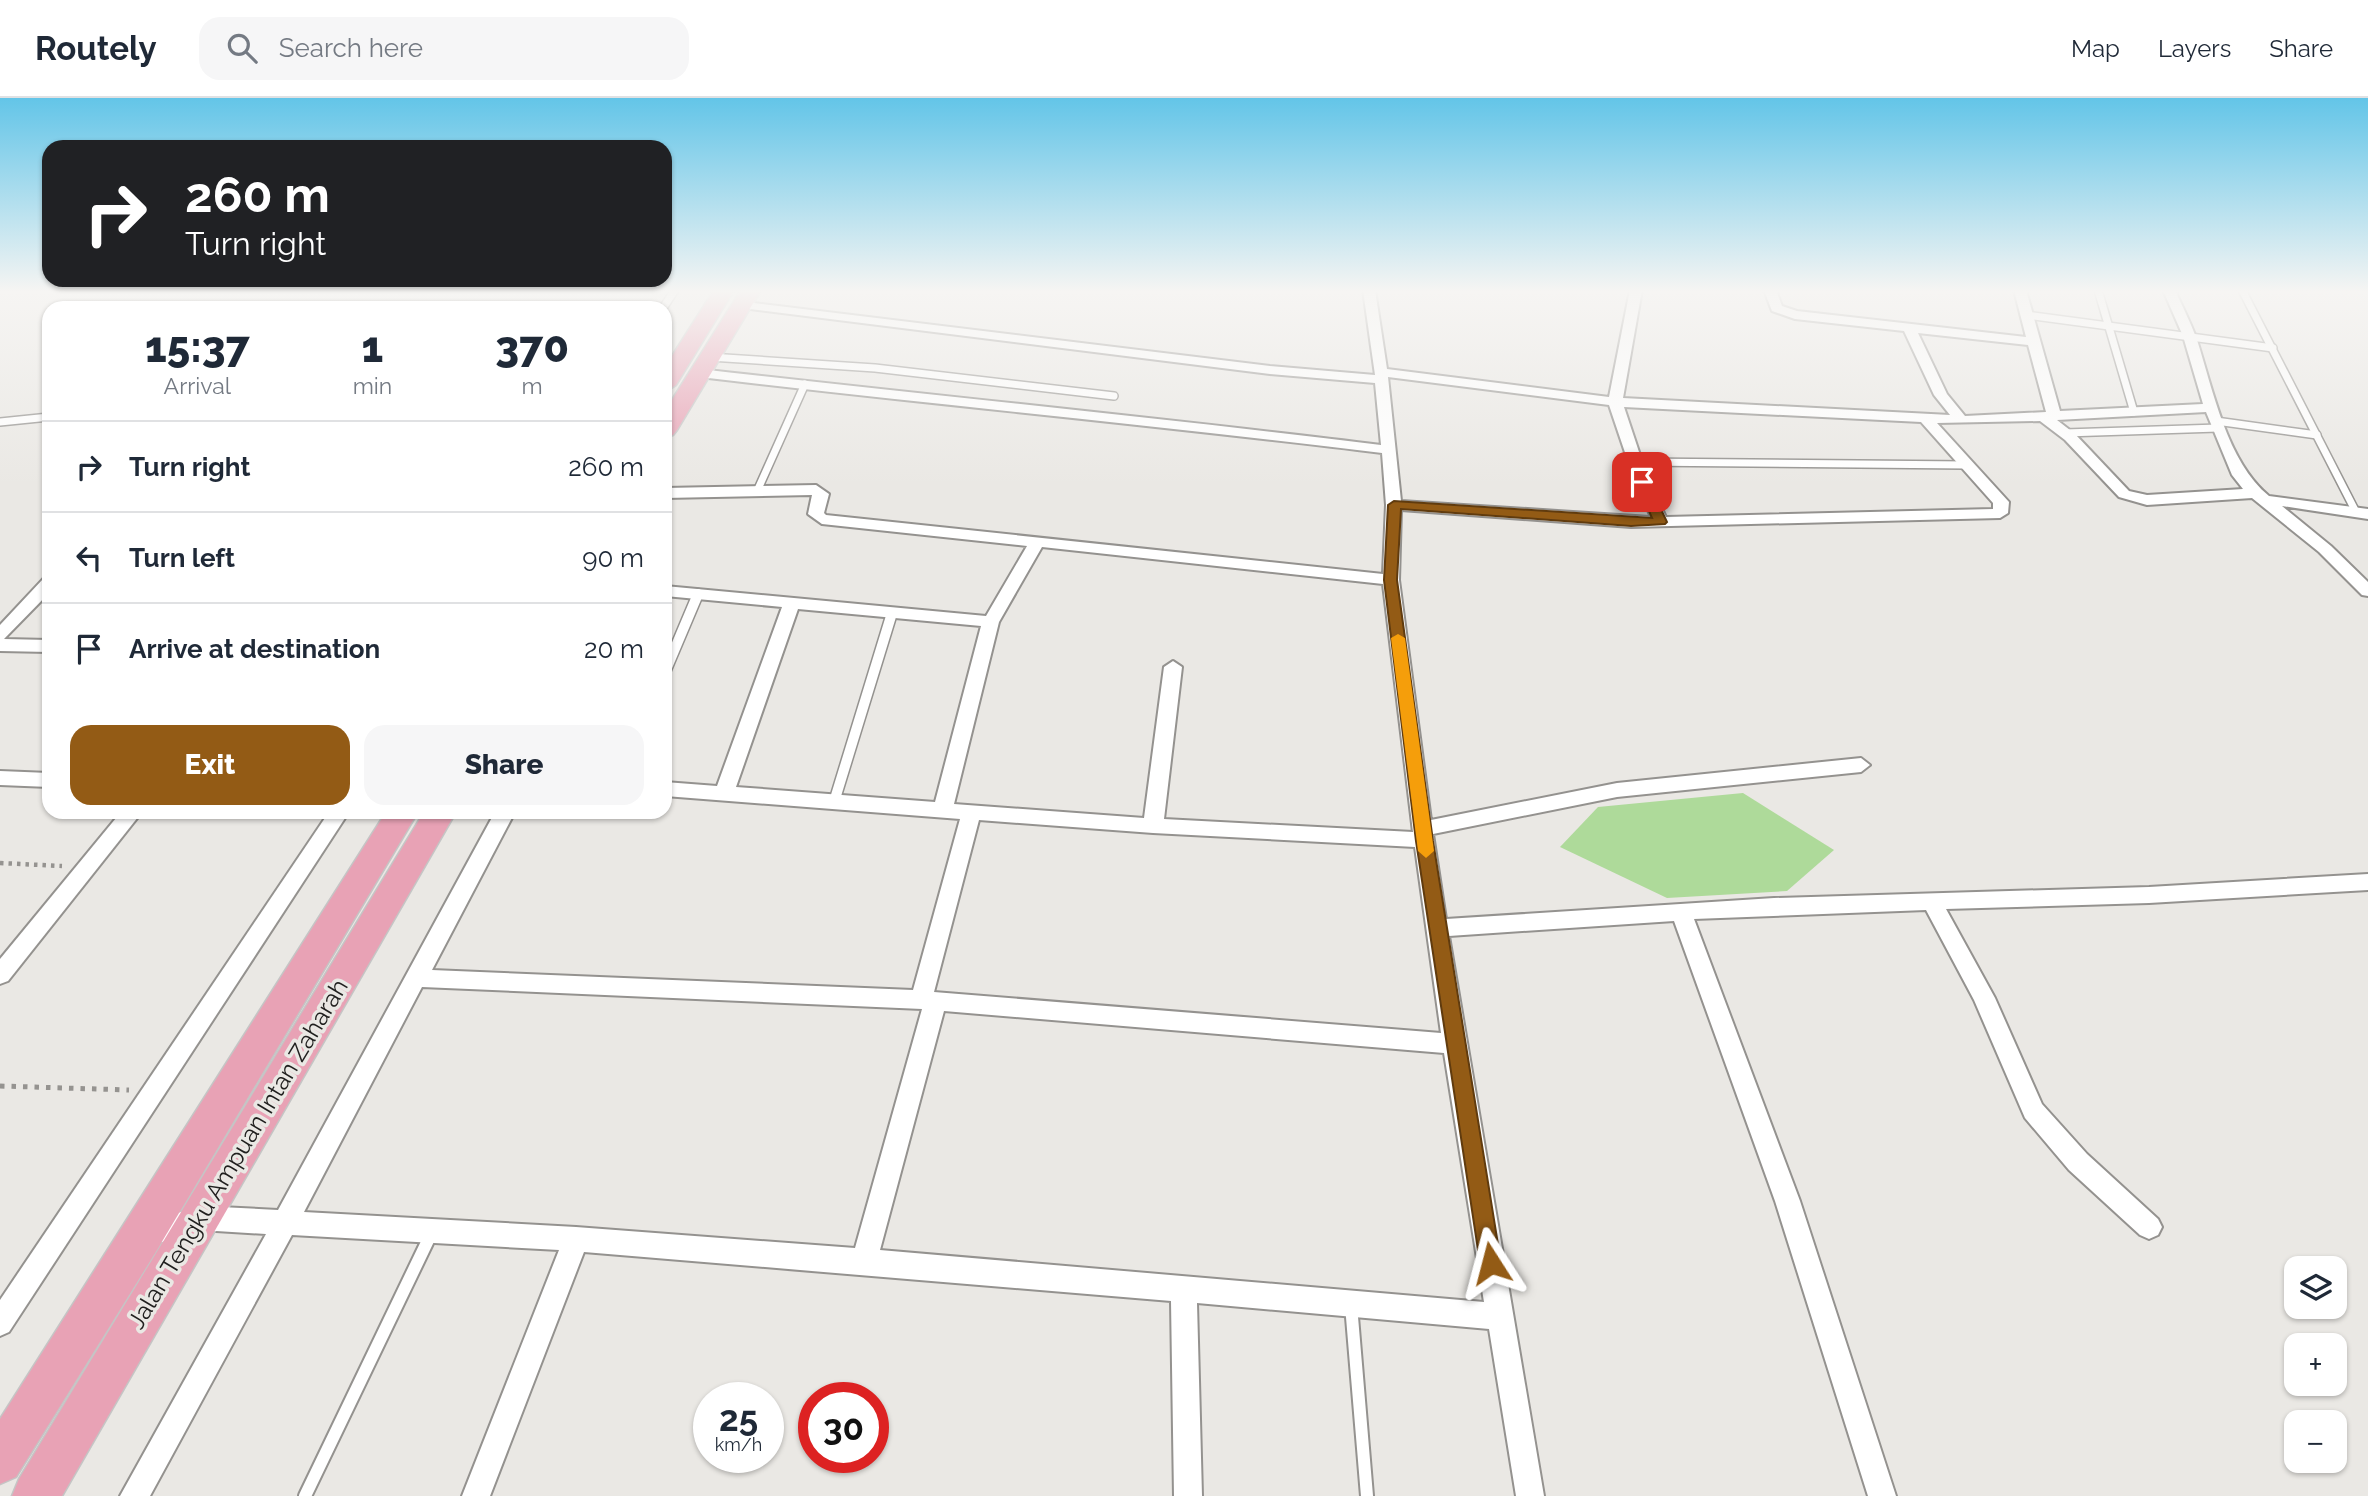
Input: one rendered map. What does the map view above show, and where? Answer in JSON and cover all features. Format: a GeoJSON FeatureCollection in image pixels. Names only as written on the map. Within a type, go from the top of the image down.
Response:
{"type":"FeatureCollection","features":[{"type":"Feature","properties":{"kind":"main road"},"geometry":{"type":"LineString","coordinates":[[672,374],[683,355]]}},
{"type":"Feature","properties":{"kind":"main road"},"geometry":{"type":"LineString","coordinates":[[672,419],[711,355]]}},
{"type":"Feature","properties":{"kind":"main road","name":"Jalan Tengku Ampuan Intan Zaharah"},"geometry":{"type":"LineString","coordinates":[[0,1461],[142,1236],[398,819]]}},
{"type":"Feature","properties":{"kind":"main road","name":"Jalan Tengku Ampuan Intan Zaharah"},"geometry":{"type":"LineString","coordinates":[[36,1496],[436,819]]}},
{"type":"Feature","properties":{"kind":"street"},"geometry":{"type":"LineString","coordinates":[[1164,355],[1270,370],[1382,376],[1615,402],[1961,420],[2134,412],[2215,419]]}},
{"type":"Feature","properties":{"kind":"street"},"geometry":{"type":"LineString","coordinates":[[1379,355],[1394,505],[1391,580],[1424,835],[1454,1044],[1530,1496]]}},
{"type":"Feature","properties":{"kind":"street"},"geometry":{"type":"LineString","coordinates":[[1624,355],[1615,402],[1635,462],[1661,522]]}},
{"type":"Feature","properties":{"kind":"street"},"geometry":{"type":"LineString","coordinates":[[1922,355],[1941,395],[1961,420]]}},
{"type":"Feature","properties":{"kind":"street"},"geometry":{"type":"LineString","coordinates":[[2036,355],[2049,416],[2124,494],[2137,499],[2261,496],[2362,513]]}},
{"type":"Feature","properties":{"kind":"street"},"geometry":{"type":"LineString","coordinates":[[2195,355],[2215,419],[2239,475],[2325,549],[2368,591]]}},
{"type":"Feature","properties":{"kind":"street"},"geometry":{"type":"LineString","coordinates":[[705,365],[804,384],[957,403],[1154,421],[1389,450]]}},
{"type":"Feature","properties":{"kind":"street"},"geometry":{"type":"LineString","coordinates":[[1394,505],[1631,522],[2000,513],[2001,502],[1925,418]]}},
{"type":"Feature","properties":{"kind":"street"},"geometry":{"type":"LineString","coordinates":[[672,494],[715,494],[758,489],[816,490],[821,494],[816,514],[822,519],[1391,580]]}},
{"type":"Feature","properties":{"kind":"street"},"geometry":{"type":"LineString","coordinates":[[942,811],[992,622],[1037,542]]}},
{"type":"Feature","properties":{"kind":"street"},"geometry":{"type":"LineString","coordinates":[[0,635],[42,590]]}},
{"type":"Feature","properties":{"kind":"street"},"geometry":{"type":"LineString","coordinates":[[672,592],[992,622]]}},
{"type":"Feature","properties":{"kind":"street"},"geometry":{"type":"LineString","coordinates":[[724,794],[792,603]]}},
{"type":"Feature","properties":{"kind":"street"},"geometry":{"type":"LineString","coordinates":[[0,645],[42,646]]}},
{"type":"Feature","properties":{"kind":"street"},"geometry":{"type":"LineString","coordinates":[[1153,826],[1172,667]]}},
{"type":"Feature","properties":{"kind":"street"},"geometry":{"type":"LineString","coordinates":[[672,790],[1153,826],[1424,835],[1617,790],[1861,765]]}},
{"type":"Feature","properties":{"kind":"street"},"geometry":{"type":"LineString","coordinates":[[0,778],[42,780]]}},
{"type":"Feature","properties":{"kind":"street"},"geometry":{"type":"LineString","coordinates":[[864,1261],[972,811]]}},
{"type":"Feature","properties":{"kind":"street"},"geometry":{"type":"LineString","coordinates":[[2,969],[126,819]]}},
{"type":"Feature","properties":{"kind":"street"},"geometry":{"type":"LineString","coordinates":[[0,1323],[334,819]]}},
{"type":"Feature","properties":{"kind":"street"},"geometry":{"type":"LineString","coordinates":[[414,855],[425,819]]}},
{"type":"Feature","properties":{"kind":"street"},"geometry":{"type":"LineString","coordinates":[[134,1496],[284,1225],[501,819]]}},
{"type":"Feature","properties":{"kind":"street"},"geometry":{"type":"LineString","coordinates":[[1438,928],[1681,912],[2149,895],[2368,882]]}},
{"type":"Feature","properties":{"kind":"street"},"geometry":{"type":"LineString","coordinates":[[1931,902],[1984,998],[2033,1111],[2078,1161],[2149,1227]]}},
{"type":"Feature","properties":{"kind":"street"},"geometry":{"type":"LineString","coordinates":[[1681,912],[1729,1030],[1786,1188],[1882,1496]]}},
{"type":"Feature","properties":{"kind":"street"},"geometry":{"type":"LineString","coordinates":[[416,978],[928,1001],[1454,1044]]}},
{"type":"Feature","properties":{"kind":"street"},"geometry":{"type":"LineString","coordinates":[[142,1236],[200,1218],[284,1225],[576,1239],[864,1261],[1500,1317]]}},
{"type":"Feature","properties":{"kind":"street"},"geometry":{"type":"LineString","coordinates":[[476,1496],[576,1239]]}},
{"type":"Feature","properties":{"kind":"street"},"geometry":{"type":"LineString","coordinates":[[1184,1289],[1188,1496]]}},
{"type":"Feature","properties":{"kind":"lane"},"geometry":{"type":"LineString","coordinates":[[2118,355],[2134,412]]}},
{"type":"Feature","properties":{"kind":"lane"},"geometry":{"type":"LineString","coordinates":[[2277,355],[2316,435],[2362,513]]}},
{"type":"Feature","properties":{"kind":"lane"},"geometry":{"type":"LineString","coordinates":[[705,365],[875,369],[1114,396]]}},
{"type":"Feature","properties":{"kind":"lane"},"geometry":{"type":"LineString","coordinates":[[758,489],[804,384]]}},
{"type":"Feature","properties":{"kind":"lane"},"geometry":{"type":"LineString","coordinates":[[0,422],[42,419]]}},
{"type":"Feature","properties":{"kind":"lane"},"geometry":{"type":"LineString","coordinates":[[2065,433],[2215,419],[2316,435]]}},
{"type":"Feature","properties":{"kind":"lane"},"geometry":{"type":"LineString","coordinates":[[1635,462],[1967,465]]}},
{"type":"Feature","properties":{"kind":"lane"},"geometry":{"type":"LineString","coordinates":[[672,655],[698,594]]}},
{"type":"Feature","properties":{"kind":"lane"},"geometry":{"type":"LineString","coordinates":[[834,803],[892,613]]}},
{"type":"Feature","properties":{"kind":"lane"},"geometry":{"type":"LineString","coordinates":[[305,1496],[432,1232]]}},
{"type":"Feature","properties":{"kind":"lane"},"geometry":{"type":"LineString","coordinates":[[1351,1304],[1367,1496]]}},
{"type":"Feature","properties":{"kind":"path"},"geometry":{"type":"LineString","coordinates":[[0,863],[87,867]]}},
{"type":"Feature","properties":{"kind":"path"},"geometry":{"type":"LineString","coordinates":[[0,1086],[155,1091]]}},
{"type":"Feature","properties":{"kind":"green space"},"geometry":{"type":"Polygon","coordinates":[[[1743,793],[1834,850],[1787,891],[1667,898],[1560,847],[1598,807],[1743,793]]]}},
{"type":"Feature","properties":{"kind":"slow traffic"},"geometry":{"type":"LineString","coordinates":[[1398,638],[1426,851]]}},
{"type":"Feature","properties":{"kind":"route"},"geometry":{"type":"LineString","coordinates":[[1491,1263],[1454,1044],[1424,841],[1391,580],[1394,505],[1661,522],[1642,482]]}}]}
